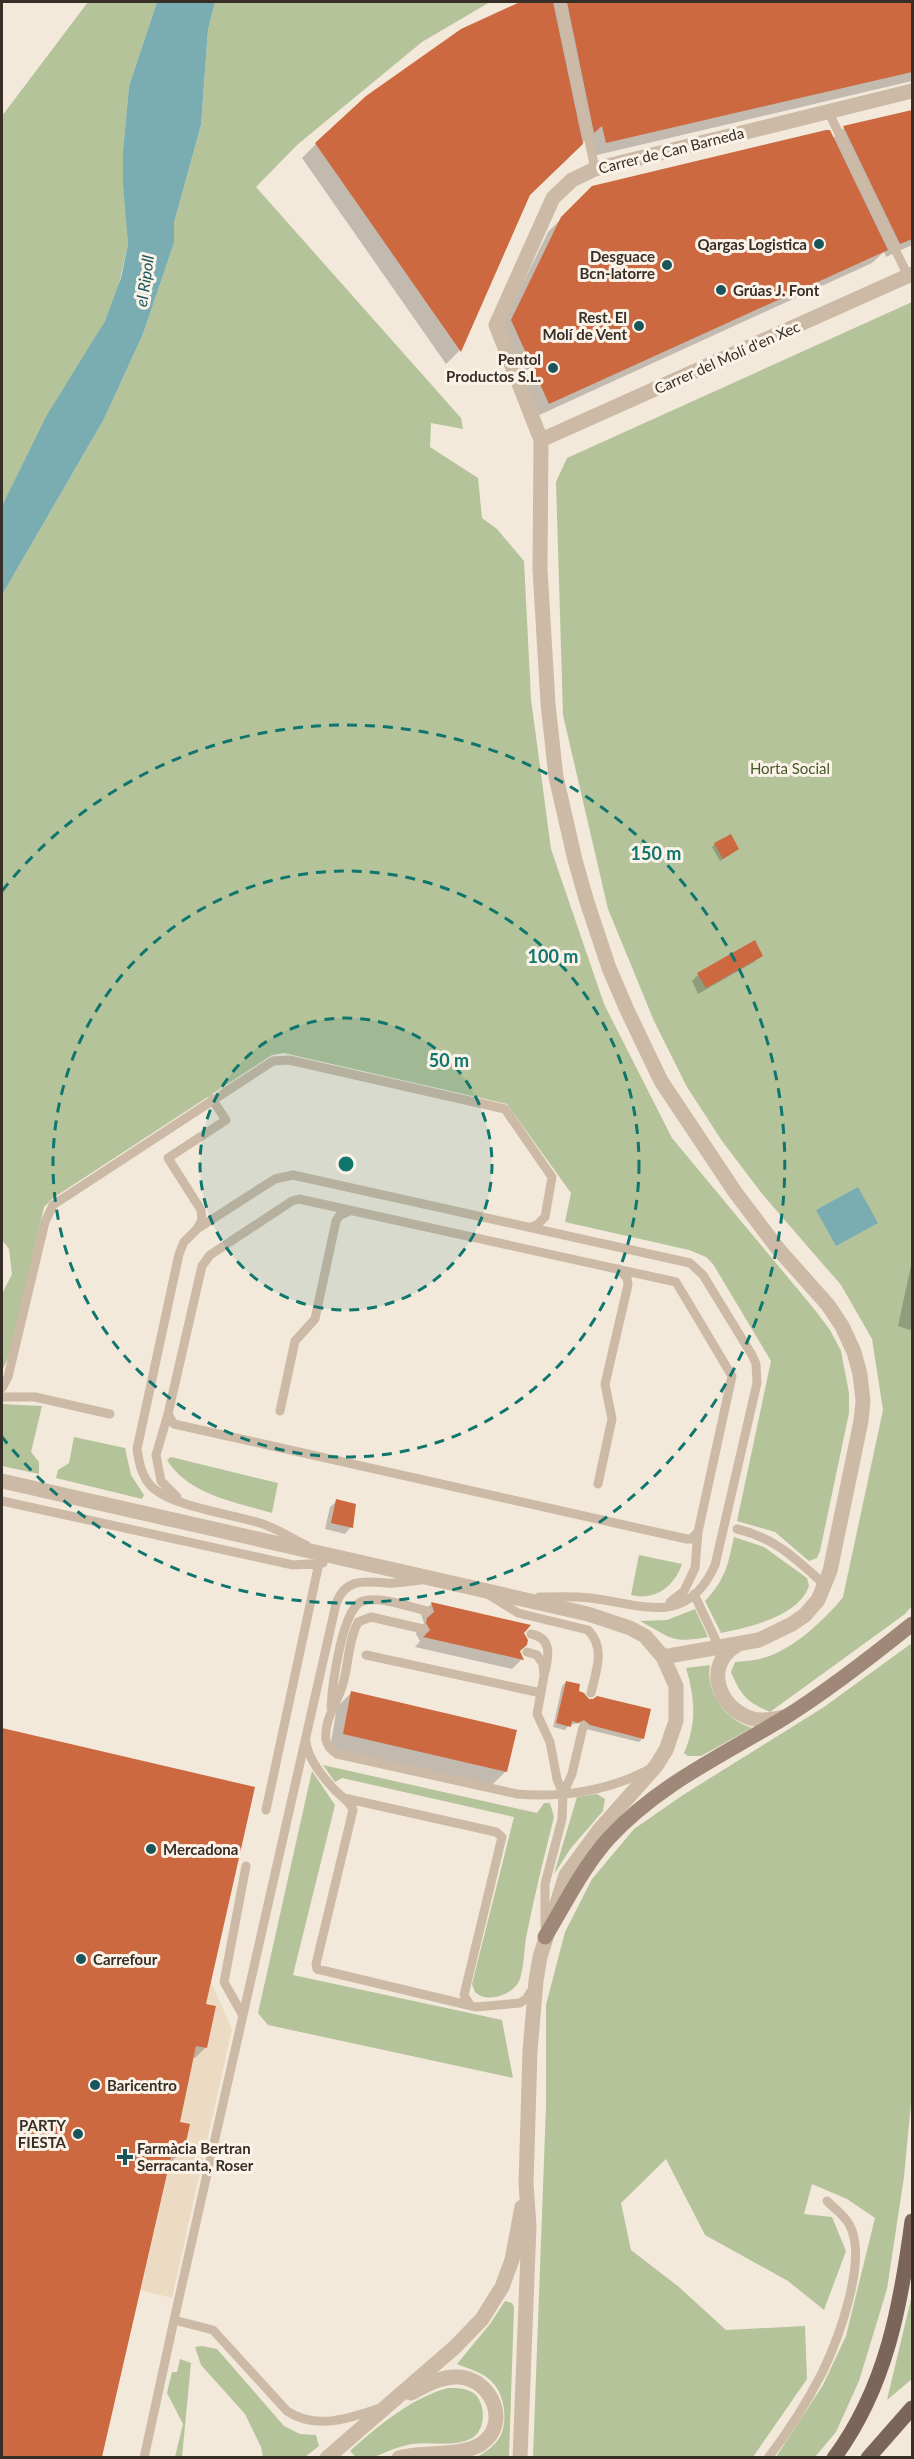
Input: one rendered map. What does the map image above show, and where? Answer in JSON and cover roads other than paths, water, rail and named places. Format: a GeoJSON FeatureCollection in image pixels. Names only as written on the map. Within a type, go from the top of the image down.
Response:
{"type":"FeatureCollection","features":[{"type":"Feature","properties":{"kind":"main road"},"geometry":{"type":"LineString","coordinates":[[834,2457],[860,2419],[878,2379],[906,2268],[912,2221]]}},
{"type":"Feature","properties":{"kind":"main road"},"geometry":{"type":"LineString","coordinates":[[868,2457],[912,2408]]}},
{"type":"Feature","properties":{"kind":"street","name":"Carrer de Can Barneda"},"geometry":{"type":"LineString","coordinates":[[541,440],[496,325],[553,198],[572,180],[595,168],[912,92]]}},
{"type":"Feature","properties":{"kind":"street","name":"Carrer del Molí d'en Xec"},"geometry":{"type":"LineString","coordinates":[[541,440],[910,275]]}},
{"type":"Feature","properties":{"kind":"street"},"geometry":{"type":"LineString","coordinates":[[541,440],[540,569],[548,704],[556,777],[575,860],[606,957],[636,1032],[661,1081],[735,1192],[779,1250],[833,1312],[842,1326],[854,1352],[860,1374],[863,1401],[861,1421],[826,1586],[818,1600],[805,1615],[792,1624],[759,1640],[663,1657]]}},
{"type":"Feature","properties":{"kind":"street"},"geometry":{"type":"LineString","coordinates":[[2,1481],[320,1558],[356,1560],[588,1614],[630,1628],[645,1636],[663,1657],[676,1686],[676,1721],[666,1750],[656,1766],[600,1829],[566,1875],[545,1937],[536,1981],[530,2051],[525,2184],[512,2260],[502,2287],[482,2319],[455,2347],[327,2457]]}},
{"type":"Feature","properties":{"kind":"street"},"geometry":{"type":"LineString","coordinates":[[545,1937],[607,1840],[626,1821],[693,1769],[786,1717],[844,1678],[912,1624]]}},
{"type":"Feature","properties":{"kind":"street"},"geometry":{"type":"LineString","coordinates":[[737,1645],[723,1655],[717,1672],[717,1682],[726,1699],[750,1718],[770,1721],[786,1717]]}},
{"type":"Feature","properties":{"kind":"street"},"geometry":{"type":"LineString","coordinates":[[520,2457],[529,2226],[525,2184]]}},
{"type":"Feature","properties":{"kind":"street"},"geometry":{"type":"LineString","coordinates":[[391,2403],[437,2380],[457,2377],[467,2378],[483,2386],[494,2402],[492,2432],[480,2445],[461,2450],[399,2457]]}},
{"type":"Feature","properties":{"kind":"lane"},"geometry":{"type":"LineString","coordinates":[[560,2],[595,168]]}},
{"type":"Feature","properties":{"kind":"lane"},"geometry":{"type":"LineString","coordinates":[[828,111],[910,275]]}},
{"type":"Feature","properties":{"kind":"lane"},"geometry":{"type":"LineString","coordinates":[[2,1388],[8,1377],[48,1212],[60,1199],[265,1064],[281,1059],[505,1109],[552,1177],[550,1196],[543,1221],[530,1226]]}},
{"type":"Feature","properties":{"kind":"lane"},"geometry":{"type":"LineString","coordinates":[[212,1099],[226,1120],[168,1158],[201,1210],[202,1220],[184,1242],[179,1254],[137,1449],[142,1471],[153,1487],[164,1495],[262,1523],[320,1558]]}},
{"type":"Feature","properties":{"kind":"lane"},"geometry":{"type":"LineString","coordinates":[[196,1229],[275,1179],[293,1175],[690,1263],[703,1275],[752,1354],[756,1364],[757,1383],[714,1564],[708,1578],[694,1594],[669,1607],[635,1608],[590,1598],[518,1597]]}},
{"type":"Feature","properties":{"kind":"lane"},"geometry":{"type":"LineString","coordinates":[[184,1502],[165,1487],[156,1465],[159,1443],[205,1259],[296,1199],[676,1282],[732,1376],[698,1532],[694,1568],[684,1591],[662,1605],[635,1608]]}},
{"type":"Feature","properties":{"kind":"lane"},"geometry":{"type":"LineString","coordinates":[[280,1411],[295,1341],[315,1319],[336,1221],[344,1212],[352,1211]]}},
{"type":"Feature","properties":{"kind":"lane"},"geometry":{"type":"LineString","coordinates":[[598,1484],[612,1419],[605,1384],[628,1285],[627,1278],[619,1269]]}},
{"type":"Feature","properties":{"kind":"lane"},"geometry":{"type":"LineString","coordinates":[[2,1397],[35,1397],[110,1414]]}},
{"type":"Feature","properties":{"kind":"lane"},"geometry":{"type":"LineString","coordinates":[[168,1414],[174,1424],[687,1539],[692,1539],[698,1532]]}},
{"type":"Feature","properties":{"kind":"lane"},"geometry":{"type":"LineString","coordinates":[[2,1501],[293,1565],[320,1558]]}},
{"type":"Feature","properties":{"kind":"lane"},"geometry":{"type":"LineString","coordinates":[[737,1529],[756,1534],[782,1548],[826,1586]]}},
{"type":"Feature","properties":{"kind":"lane"},"geometry":{"type":"LineString","coordinates":[[266,1810],[320,1558]]}},
{"type":"Feature","properties":{"kind":"lane"},"geometry":{"type":"LineString","coordinates":[[144,2457],[336,1604],[343,1590],[355,1582],[371,1580],[388,1583],[437,1578]]}},
{"type":"Feature","properties":{"kind":"lane"},"geometry":{"type":"LineString","coordinates":[[477,1587],[518,1613],[588,1630],[594,1636],[599,1653],[591,1693]]}},
{"type":"Feature","properties":{"kind":"lane"},"geometry":{"type":"LineString","coordinates":[[694,1594],[719,1647]]}},
{"type":"Feature","properties":{"kind":"lane"},"geometry":{"type":"LineString","coordinates":[[427,1611],[377,1600],[363,1601],[354,1606],[348,1619],[332,1688],[326,1742],[331,1750],[337,1754],[517,1794],[538,1796],[613,1785],[656,1766]]}},
{"type":"Feature","properties":{"kind":"lane"},"geometry":{"type":"LineString","coordinates":[[331,1710],[341,1690],[358,1622],[371,1617],[423,1629]]}},
{"type":"Feature","properties":{"kind":"lane"},"geometry":{"type":"LineString","coordinates":[[531,1634],[542,1638],[549,1650],[544,1676]]}},
{"type":"Feature","properties":{"kind":"lane"},"geometry":{"type":"LineString","coordinates":[[527,1652],[537,1655],[545,1670],[537,1714],[550,1742],[557,1779],[563,1794]]}},
{"type":"Feature","properties":{"kind":"lane"},"geometry":{"type":"LineString","coordinates":[[366,1655],[541,1693]]}},
{"type":"Feature","properties":{"kind":"lane"},"geometry":{"type":"LineString","coordinates":[[545,1937],[545,1884],[562,1819],[563,1794],[572,1774],[583,1727]]}},
{"type":"Feature","properties":{"kind":"lane"},"geometry":{"type":"LineString","coordinates":[[306,1736],[310,1756],[331,1787],[350,1804],[353,1816],[317,1969],[470,2005],[520,2003],[526,1999],[536,1981]]}},
{"type":"Feature","properties":{"kind":"lane"},"geometry":{"type":"LineString","coordinates":[[344,1798],[496,1832],[502,1837],[464,1995],[470,2005]]}},
{"type":"Feature","properties":{"kind":"lane"},"geometry":{"type":"LineString","coordinates":[[242,2014],[224,1982],[246,1866]]}},
{"type":"Feature","properties":{"kind":"lane"},"geometry":{"type":"LineString","coordinates":[[768,2457],[821,2373],[851,2298],[856,2248],[849,2224],[827,2201]]}},
{"type":"Feature","properties":{"kind":"lane"},"geometry":{"type":"LineString","coordinates":[[174,2320],[213,2330],[287,2411],[302,2420],[339,2421],[391,2403]]}},
{"type":"Feature","properties":{"kind":"water","name":"el Ripoll"},"geometry":{"type":"Polygon","coordinates":[[[157,2],[215,2],[208,30],[201,125],[174,223],[174,243],[143,334],[104,419],[2,595],[2,506],[47,415],[105,321],[121,278],[128,244],[123,151],[129,86],[157,2]]]}},
{"type":"Feature","properties":{"kind":"water"},"geometry":{"type":"Polygon","coordinates":[[[858,1187],[878,1223],[836,1246],[816,1210],[858,1187]]]}},
{"type":"Feature","properties":{"kind":"place","name":"Qargas Logistica"},"geometry":{"type":"Point","coordinates":[819,244]}},
{"type":"Feature","properties":{"kind":"place","name":"Desguace Bcn-latorre"},"geometry":{"type":"Point","coordinates":[667,265]}},
{"type":"Feature","properties":{"kind":"place","name":"Grúas J. Font"},"geometry":{"type":"Point","coordinates":[721,290]}},
{"type":"Feature","properties":{"kind":"place","name":"Rest. El Molí de Vent"},"geometry":{"type":"Point","coordinates":[639,326]}},
{"type":"Feature","properties":{"kind":"place","name":"Pentol Productos S.L."},"geometry":{"type":"Point","coordinates":[553,368]}},
{"type":"Feature","properties":{"kind":"place","name":"Mercadona"},"geometry":{"type":"Point","coordinates":[151,1849]}},
{"type":"Feature","properties":{"kind":"place","name":"Carrefour"},"geometry":{"type":"Point","coordinates":[81,1959]}},
{"type":"Feature","properties":{"kind":"place","name":"Baricentro"},"geometry":{"type":"Point","coordinates":[95,2085]}},
{"type":"Feature","properties":{"kind":"place","name":"PARTY FIESTA"},"geometry":{"type":"Point","coordinates":[78,2134]}},
{"type":"Feature","properties":{"kind":"place","name":"Farmàcia Bertran Serracanta, Roser"},"geometry":{"type":"Point","coordinates":[125,2157]}},
{"type":"Feature","properties":{"kind":"park label","name":"Horta Social"},"geometry":{"type":"Point","coordinates":[790,768]}}]}
